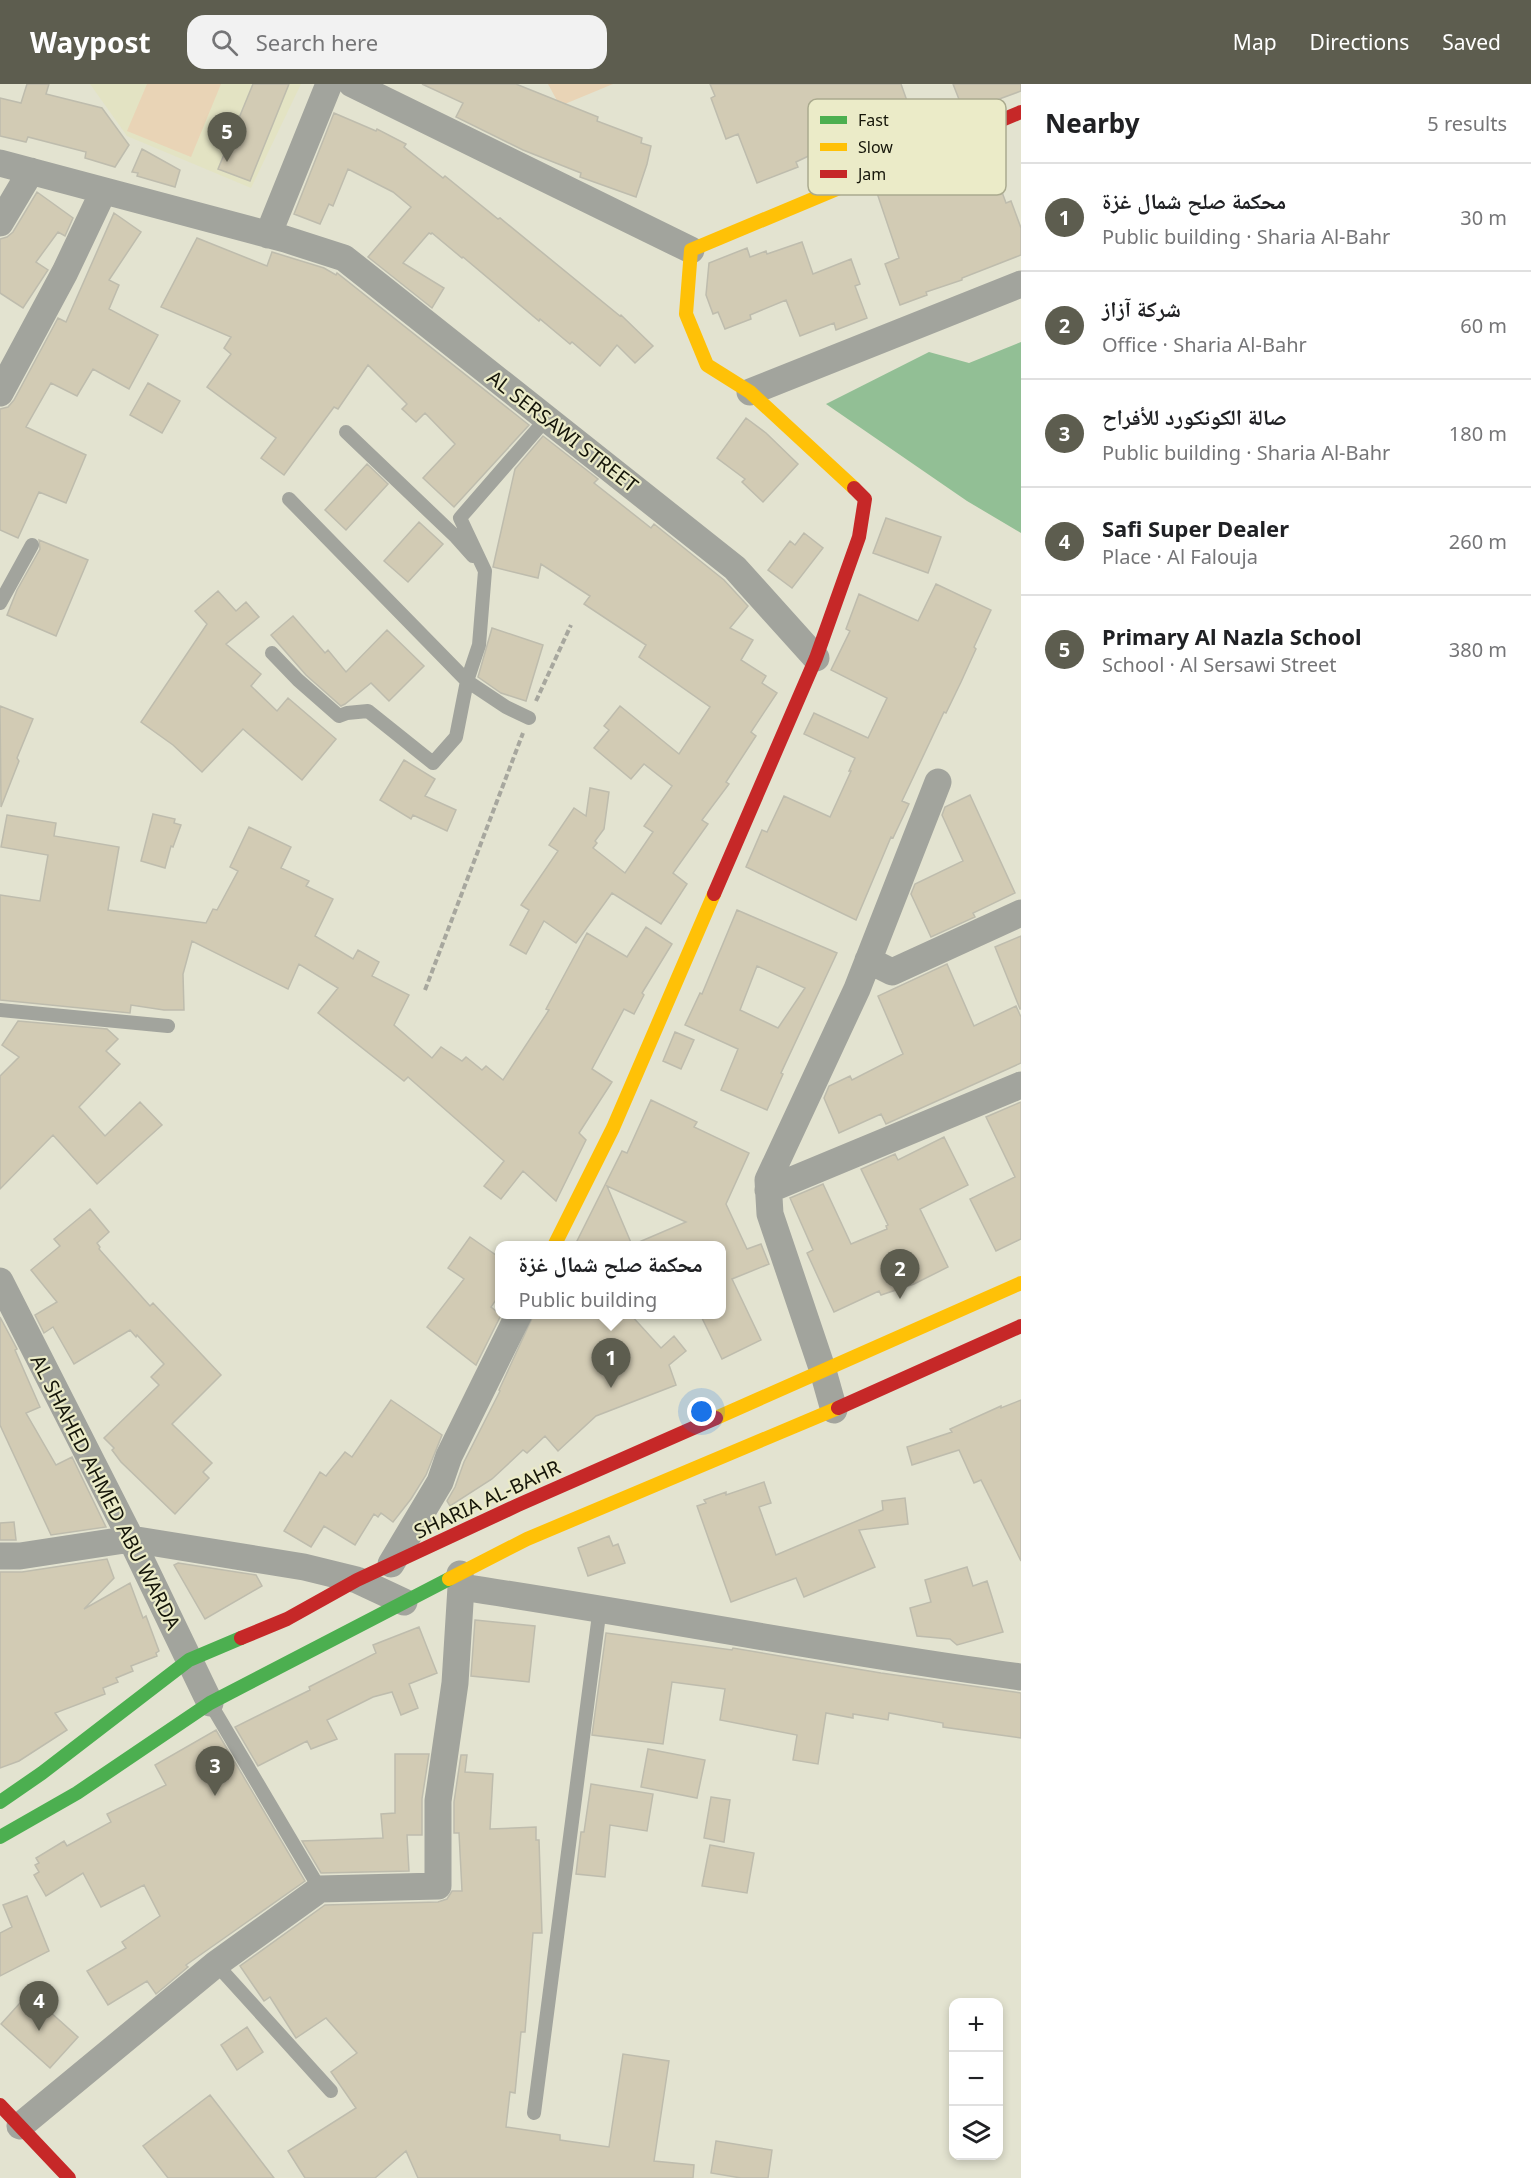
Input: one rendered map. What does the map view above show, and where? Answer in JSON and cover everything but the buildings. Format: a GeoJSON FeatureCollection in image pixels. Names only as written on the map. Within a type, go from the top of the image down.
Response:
{"type":"FeatureCollection","features":[{"type":"Feature","properties":{"kind":"main road"},"geometry":{"type":"LineString","coordinates":[[1006,118],[1021,112]]}},
{"type":"Feature","properties":{"kind":"main road"},"geometry":{"type":"LineString","coordinates":[[556,1241],[613,1128],[816,658],[859,537],[865,499],[750,392],[707,365],[686,314],[691,249],[821,195]]}},
{"type":"Feature","properties":{"kind":"main road","name":"SHARIA AL-BAHR"},"geometry":{"type":"LineString","coordinates":[[0,1802],[42,1773],[189,1660],[287,1619],[357,1580],[518,1505],[1021,1283]]}},
{"type":"Feature","properties":{"kind":"main road"},"geometry":{"type":"LineString","coordinates":[[0,1837],[77,1793],[210,1702],[404,1602],[460,1580],[527,1539],[834,1410],[1021,1326]]}},
{"type":"Feature","properties":{"kind":"main road"},"geometry":{"type":"LineString","coordinates":[[0,2105],[69,2178]]}},
{"type":"Feature","properties":{"kind":"street"},"geometry":{"type":"LineString","coordinates":[[276,237],[329,84]]}},
{"type":"Feature","properties":{"kind":"street"},"geometry":{"type":"LineString","coordinates":[[352,84],[691,249]]}},
{"type":"Feature","properties":{"kind":"street","name":"AL SERSAWI STREET"},"geometry":{"type":"LineString","coordinates":[[0,163],[276,237],[344,258],[735,568],[816,658]]}},
{"type":"Feature","properties":{"kind":"street"},"geometry":{"type":"LineString","coordinates":[[0,223],[31,171]]}},
{"type":"Feature","properties":{"kind":"street"},"geometry":{"type":"LineString","coordinates":[[0,393],[65,272],[104,192]]}},
{"type":"Feature","properties":{"kind":"street"},"geometry":{"type":"LineString","coordinates":[[750,392],[1021,284]]}},
{"type":"Feature","properties":{"kind":"street"},"geometry":{"type":"LineString","coordinates":[[834,1410],[770,1214],[768,1180],[856,989],[938,782]]}},
{"type":"Feature","properties":{"kind":"street"},"geometry":{"type":"LineString","coordinates":[[868,960],[892,972],[1021,913]]}},
{"type":"Feature","properties":{"kind":"street"},"geometry":{"type":"LineString","coordinates":[[768,1190],[1021,1085]]}},
{"type":"Feature","properties":{"kind":"street","name":"AL SHAHED AHMED ABU WARDA"},"geometry":{"type":"LineString","coordinates":[[0,1281],[131,1539],[210,1702]]}},
{"type":"Feature","properties":{"kind":"street"},"geometry":{"type":"LineString","coordinates":[[391,1564],[440,1482],[449,1455],[517,1319]]}},
{"type":"Feature","properties":{"kind":"street"},"geometry":{"type":"LineString","coordinates":[[0,1556],[20,1556],[131,1539],[304,1567],[357,1580],[404,1602]]}},
{"type":"Feature","properties":{"kind":"street"},"geometry":{"type":"LineString","coordinates":[[20,2126],[216,1964],[320,1889],[438,1886],[438,1801],[455,1683],[460,1580],[908,1662],[1021,1677]]}},
{"type":"Feature","properties":{"kind":"lane"},"geometry":{"type":"LineString","coordinates":[[272,652],[298,680],[339,716],[368,711],[433,763],[456,737],[467,681],[479,645],[485,571],[460,518],[547,418]]}},
{"type":"Feature","properties":{"kind":"lane"},"geometry":{"type":"LineString","coordinates":[[346,432],[456,537],[485,571]]}},
{"type":"Feature","properties":{"kind":"lane"},"geometry":{"type":"LineString","coordinates":[[289,499],[467,681],[529,718]]}},
{"type":"Feature","properties":{"kind":"lane"},"geometry":{"type":"LineString","coordinates":[[0,603],[32,545]]}},
{"type":"Feature","properties":{"kind":"lane"},"geometry":{"type":"LineString","coordinates":[[0,1010],[168,1026]]}},
{"type":"Feature","properties":{"kind":"lane"},"geometry":{"type":"LineString","coordinates":[[534,2113],[600,1607]]}},
{"type":"Feature","properties":{"kind":"lane"},"geometry":{"type":"LineString","coordinates":[[210,1702],[320,1889]]}},
{"type":"Feature","properties":{"kind":"lane"},"geometry":{"type":"LineString","coordinates":[[216,1964],[331,2091]]}},
{"type":"Feature","properties":{"kind":"path"},"geometry":{"type":"LineString","coordinates":[[425,990],[529,718],[571,625]]}},
{"type":"Feature","properties":{"kind":"shaded area"},"geometry":{"type":"Polygon","coordinates":[[[90,84],[301,84],[251,188],[127,136],[90,84]]]}},
{"type":"Feature","properties":{"kind":"shaded area"},"geometry":{"type":"Polygon","coordinates":[[[147,84],[221,84],[191,157],[127,131],[147,84]]]}},
{"type":"Feature","properties":{"kind":"shaded area"},"geometry":{"type":"Polygon","coordinates":[[[548,84],[613,84],[560,106],[548,84]]]}},
{"type":"Feature","properties":{"kind":"shaded area"},"geometry":{"type":"Polygon","coordinates":[[[1021,342],[1021,533],[967,501],[826,404],[929,352],[969,363],[1021,342]]]}},
{"type":"Feature","properties":{"kind":"traffic: fast"},"geometry":{"type":"LineString","coordinates":[[0,1837],[77,1793],[210,1703],[449,1579]]}},
{"type":"Feature","properties":{"kind":"traffic: fast"},"geometry":{"type":"LineString","coordinates":[[0,1802],[42,1773],[189,1660],[241,1638]]}},
{"type":"Feature","properties":{"kind":"traffic: slow"},"geometry":{"type":"LineString","coordinates":[[822,195],[691,250],[686,314],[707,365],[750,392],[854,488]]}},
{"type":"Feature","properties":{"kind":"traffic: slow"},"geometry":{"type":"LineString","coordinates":[[556,1241],[613,1128],[714,894]]}},
{"type":"Feature","properties":{"kind":"traffic: slow"},"geometry":{"type":"LineString","coordinates":[[716,1418],[1021,1283]]}},
{"type":"Feature","properties":{"kind":"traffic: slow"},"geometry":{"type":"LineString","coordinates":[[449,1579],[527,1539],[838,1408]]}},
{"type":"Feature","properties":{"kind":"traffic: jam"},"geometry":{"type":"LineString","coordinates":[[1006,118],[1021,112]]}},
{"type":"Feature","properties":{"kind":"traffic: jam"},"geometry":{"type":"LineString","coordinates":[[714,894],[816,658],[859,537],[865,499],[854,488]]}},
{"type":"Feature","properties":{"kind":"traffic: jam"},"geometry":{"type":"LineString","coordinates":[[838,1408],[1021,1326]]}},
{"type":"Feature","properties":{"kind":"traffic: jam"},"geometry":{"type":"LineString","coordinates":[[241,1638],[287,1619],[357,1580],[518,1505],[716,1418]]}},
{"type":"Feature","properties":{"kind":"traffic: jam"},"geometry":{"type":"LineString","coordinates":[[0,2105],[69,2178]]}},
{"type":"Feature","properties":{"kind":"place","name":"Primary Al Nazla School"},"geometry":{"type":"Point","coordinates":[227,162]}},
{"type":"Feature","properties":{"kind":"place","name":"شركة آزاز"},"geometry":{"type":"Point","coordinates":[900,1299]}},
{"type":"Feature","properties":{"kind":"place","name":"محكمة صلح شمال غزة"},"geometry":{"type":"Point","coordinates":[611,1388]}},
{"type":"Feature","properties":{"kind":"place","name":"صالة الكونكورد للأفراح"},"geometry":{"type":"Point","coordinates":[215,1796]}},
{"type":"Feature","properties":{"kind":"place","name":"Safi Super Dealer"},"geometry":{"type":"Point","coordinates":[39,2031]}}]}
